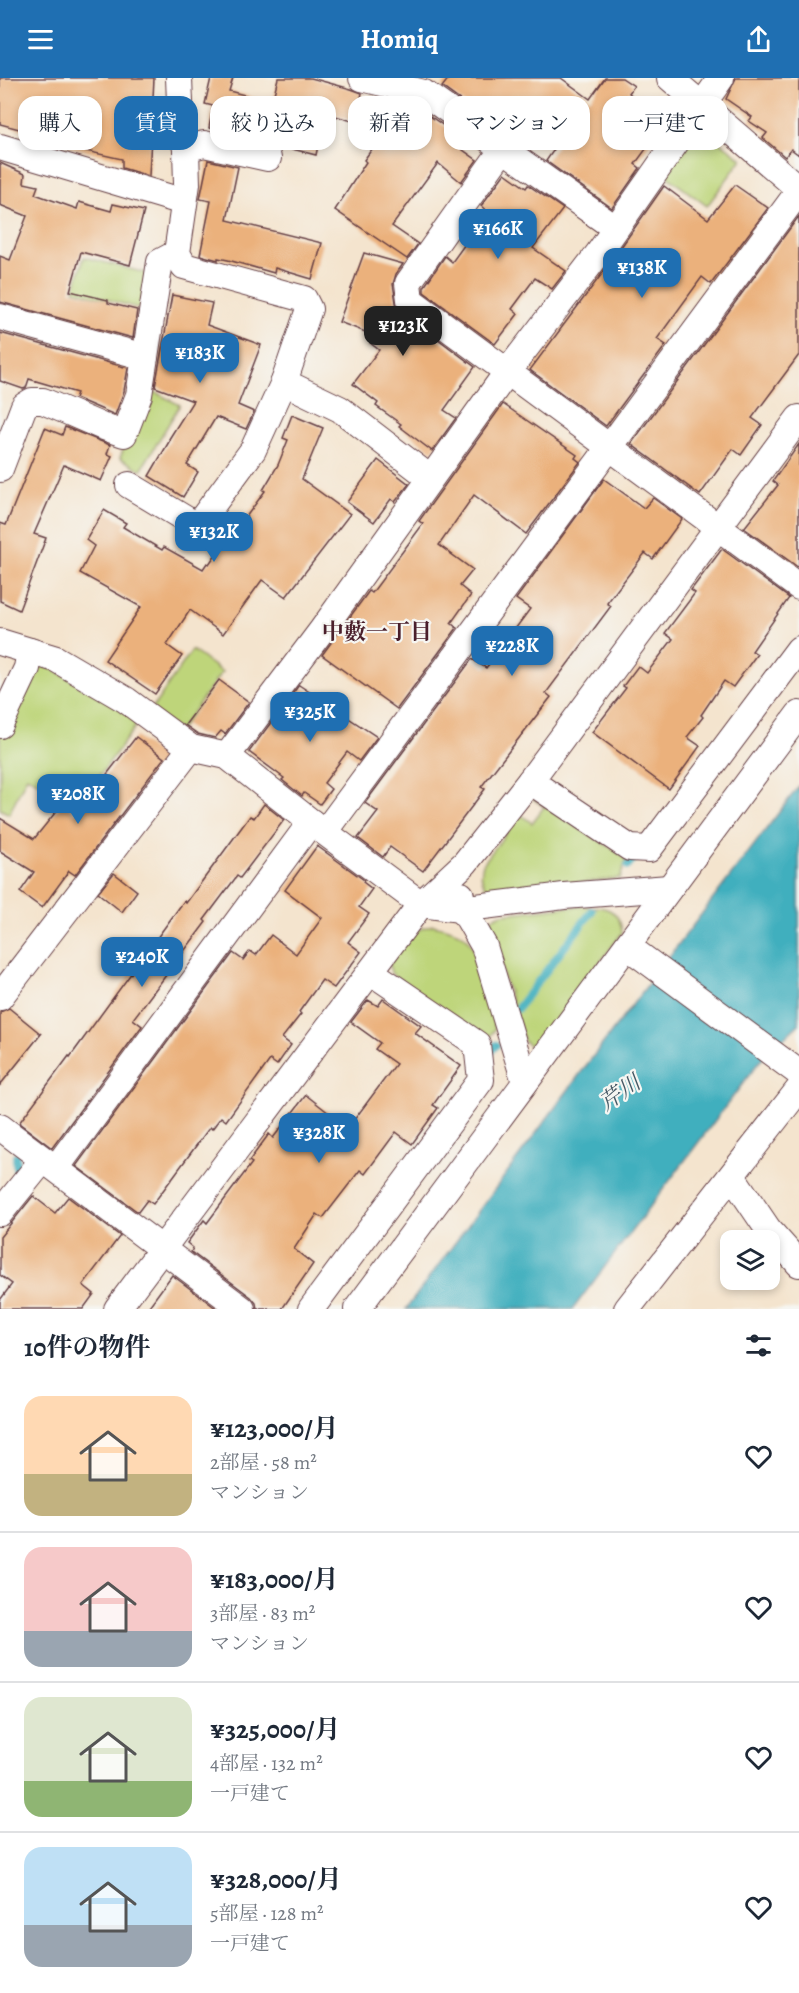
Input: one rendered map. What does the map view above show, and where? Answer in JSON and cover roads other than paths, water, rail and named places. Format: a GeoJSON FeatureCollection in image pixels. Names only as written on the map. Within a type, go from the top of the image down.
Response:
{"type":"FeatureCollection","features":[{"type":"Feature","properties":{"kind":"street"},"geometry":{"type":"LineString","coordinates":[[179,78],[180,96]]}},
{"type":"Feature","properties":{"kind":"street"},"geometry":{"type":"LineString","coordinates":[[362,78],[424,93],[444,107]]}},
{"type":"Feature","properties":{"kind":"street"},"geometry":{"type":"LineString","coordinates":[[670,78],[691,96]]}},
{"type":"Feature","properties":{"kind":"street"},"geometry":{"type":"LineString","coordinates":[[708,96],[720,78]]}},
{"type":"Feature","properties":{"kind":"street"},"geometry":{"type":"LineString","coordinates":[[0,1213],[49,1164],[318,827],[609,448],[799,190],[728,129]]}},
{"type":"Feature","properties":{"kind":"street"},"geometry":{"type":"LineString","coordinates":[[198,146],[204,144],[268,158]]}},
{"type":"Feature","properties":{"kind":"street"},"geometry":{"type":"LineString","coordinates":[[0,147],[184,202]]}},
{"type":"Feature","properties":{"kind":"street"},"geometry":{"type":"LineString","coordinates":[[129,485],[197,526],[253,450],[284,381],[309,309],[304,299],[184,266],[177,253],[187,184],[186,150]]}},
{"type":"Feature","properties":{"kind":"street"},"geometry":{"type":"LineString","coordinates":[[502,150],[408,283],[410,300],[799,587]]}},
{"type":"Feature","properties":{"kind":"street"},"geometry":{"type":"LineString","coordinates":[[504,150],[615,228]]}},
{"type":"Feature","properties":{"kind":"street"},"geometry":{"type":"LineString","coordinates":[[227,756],[322,630],[508,372],[598,254],[671,150]]}},
{"type":"Feature","properties":{"kind":"street"},"geometry":{"type":"LineString","coordinates":[[0,469],[24,406],[32,401],[43,401],[124,434],[139,395],[160,262],[177,253]]}},
{"type":"Feature","properties":{"kind":"street"},"geometry":{"type":"LineString","coordinates":[[0,317],[146,357]]}},
{"type":"Feature","properties":{"kind":"street"},"geometry":{"type":"LineString","coordinates":[[284,381],[340,409],[430,478]]}},
{"type":"Feature","properties":{"kind":"street"},"geometry":{"type":"LineString","coordinates":[[117,1309],[422,904],[465,863],[530,781],[799,418]]}},
{"type":"Feature","properties":{"kind":"street"},"geometry":{"type":"LineString","coordinates":[[0,642],[56,658],[126,700],[190,748],[227,756],[422,904],[460,909],[564,896],[669,888]]}},
{"type":"Feature","properties":{"kind":"street"},"geometry":{"type":"LineString","coordinates":[[530,781],[630,848],[649,849],[799,649]]}},
{"type":"Feature","properties":{"kind":"street"},"geometry":{"type":"LineString","coordinates":[[0,724],[27,668],[30,651]]}},
{"type":"Feature","properties":{"kind":"street"},"geometry":{"type":"LineString","coordinates":[[357,1309],[525,1082],[634,951],[669,888],[799,714]]}},
{"type":"Feature","properties":{"kind":"street"},"geometry":{"type":"LineString","coordinates":[[0,997],[190,748]]}},
{"type":"Feature","properties":{"kind":"street"},"geometry":{"type":"LineString","coordinates":[[465,863],[460,909],[468,918],[483,946],[525,1082]]}},
{"type":"Feature","properties":{"kind":"street"},"geometry":{"type":"LineString","coordinates":[[627,1309],[732,1176],[798,1078],[634,951]]}},
{"type":"Feature","properties":{"kind":"street"},"geometry":{"type":"LineString","coordinates":[[311,1309],[481,1080],[477,1044],[371,972]]}},
{"type":"Feature","properties":{"kind":"street"},"geometry":{"type":"LineString","coordinates":[[0,1127],[242,1309]]}},
{"type":"Feature","properties":{"kind":"street"},"geometry":{"type":"LineString","coordinates":[[732,1176],[768,1229],[799,1264]]}},
{"type":"Feature","properties":{"kind":"water","name":"芹川"},"geometry":{"type":"Polygon","coordinates":[[[799,786],[799,1024],[759,1062],[573,1309],[406,1309],[588,1063],[799,786]]]}},
{"type":"Feature","properties":{"kind":"waterway"},"geometry":{"type":"LineString","coordinates":[[628,866],[634,858]]}},
{"type":"Feature","properties":{"kind":"waterway"},"geometry":{"type":"LineString","coordinates":[[517,1009],[592,911]]}},
{"type":"Feature","properties":{"kind":"waterway"},"geometry":{"type":"LineString","coordinates":[[488,1054],[496,1045]]}},
{"type":"Feature","properties":{"kind":"waterway"},"geometry":{"type":"LineString","coordinates":[[14,1181],[17,1177],[16,1156]]}},
{"type":"Feature","properties":{"kind":"district","name":"中藪一丁目"},"geometry":{"type":"Point","coordinates":[377,632]}}]}
